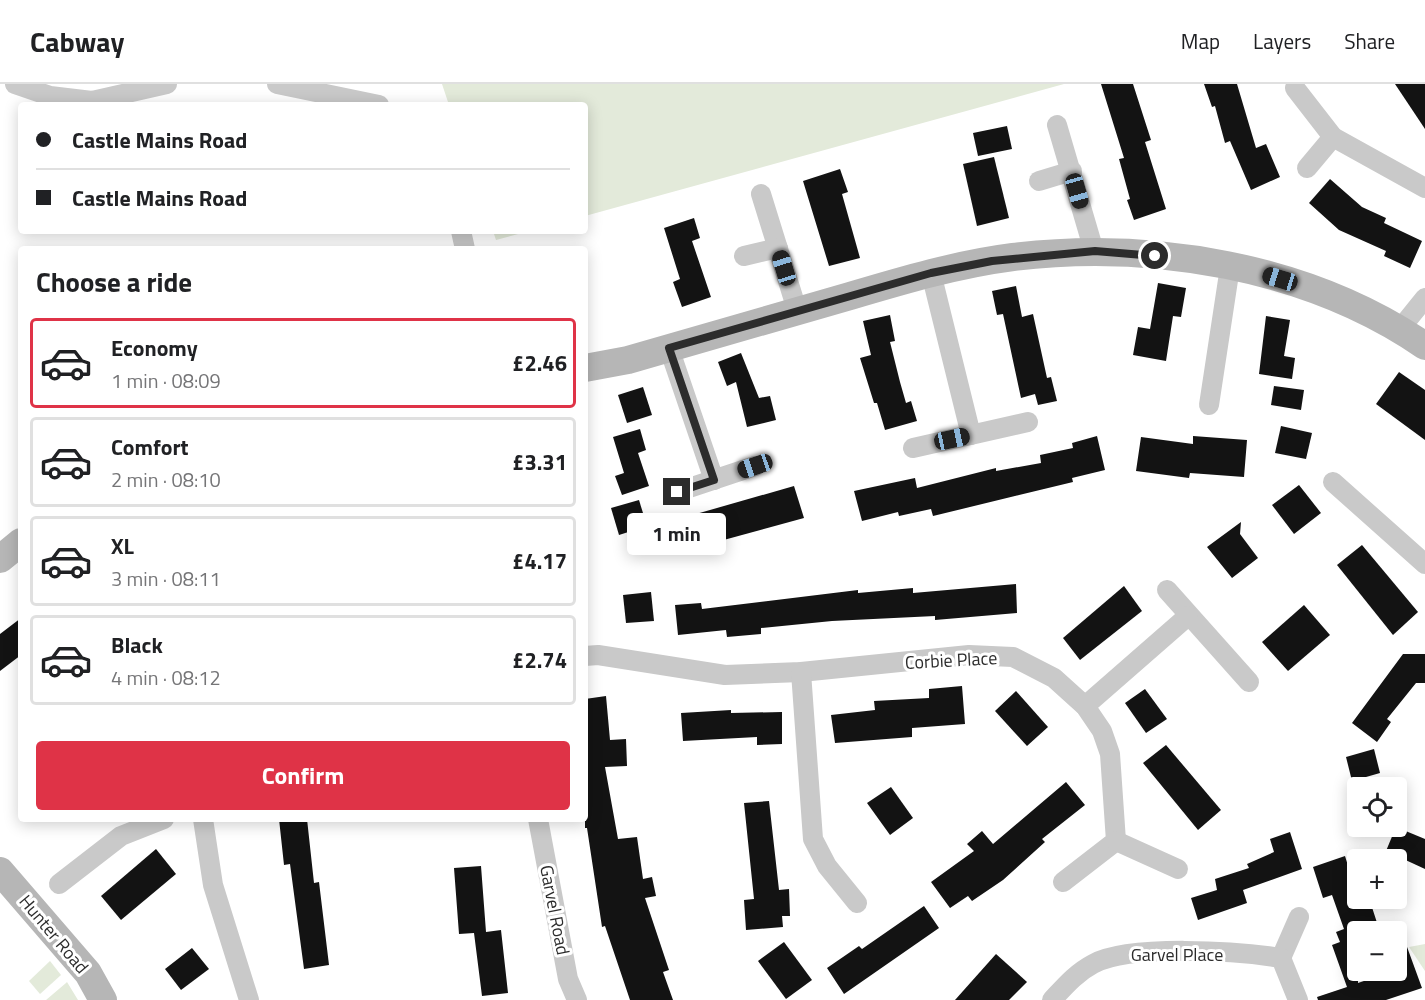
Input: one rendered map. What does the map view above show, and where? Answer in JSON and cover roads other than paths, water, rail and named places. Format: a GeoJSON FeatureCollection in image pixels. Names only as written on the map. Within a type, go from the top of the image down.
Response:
{"type":"FeatureCollection","features":[{"type":"Feature","properties":{"kind":"street"},"geometry":{"type":"LineString","coordinates":[[15,84],[50,96],[92,101],[167,84]]}},
{"type":"Feature","properties":{"kind":"street"},"geometry":{"type":"LineString","coordinates":[[277,84],[364,102]]}},
{"type":"Feature","properties":{"kind":"street"},"geometry":{"type":"LineString","coordinates":[[1295,88],[1332,136],[1425,189]]}},
{"type":"Feature","properties":{"kind":"street"},"geometry":{"type":"LineString","coordinates":[[1057,125],[1095,251]]}},
{"type":"Feature","properties":{"kind":"street"},"geometry":{"type":"LineString","coordinates":[[1307,168],[1332,136]]}},
{"type":"Feature","properties":{"kind":"street"},"geometry":{"type":"LineString","coordinates":[[1039,182],[1072,171]]}},
{"type":"Feature","properties":{"kind":"street"},"geometry":{"type":"LineString","coordinates":[[761,194],[797,310]]}},
{"type":"Feature","properties":{"kind":"street"},"geometry":{"type":"LineString","coordinates":[[744,256],[778,248]]}},
{"type":"Feature","properties":{"kind":"street"},"geometry":{"type":"LineString","coordinates":[[588,367],[669,348],[931,273],[1012,257],[1095,251],[1175,258],[1230,267],[1312,289],[1400,329],[1425,346]]}},
{"type":"Feature","properties":{"kind":"street"},"geometry":{"type":"LineString","coordinates":[[1209,405],[1230,267]]}},
{"type":"Feature","properties":{"kind":"street"},"geometry":{"type":"LineString","coordinates":[[931,273],[971,435]]}},
{"type":"Feature","properties":{"kind":"street"},"geometry":{"type":"LineString","coordinates":[[1400,329],[1425,298]]}},
{"type":"Feature","properties":{"kind":"street"},"geometry":{"type":"LineString","coordinates":[[669,348],[714,480]]}},
{"type":"Feature","properties":{"kind":"street"},"geometry":{"type":"LineString","coordinates":[[913,448],[1028,422]]}},
{"type":"Feature","properties":{"kind":"street"},"geometry":{"type":"LineString","coordinates":[[677,492],[755,466]]}},
{"type":"Feature","properties":{"kind":"street"},"geometry":{"type":"LineString","coordinates":[[1333,482],[1425,564]]}},
{"type":"Feature","properties":{"kind":"street"},"geometry":{"type":"LineString","coordinates":[[0,559],[18,544]]}},
{"type":"Feature","properties":{"kind":"street"},"geometry":{"type":"LineString","coordinates":[[1167,590],[1249,682]]}},
{"type":"Feature","properties":{"kind":"street"},"geometry":{"type":"LineString","coordinates":[[1085,705],[1188,616]]}},
{"type":"Feature","properties":{"kind":"street","name":"Corbie Place"},"geometry":{"type":"LineString","coordinates":[[588,656],[597,655],[725,675],[801,672],[969,655],[1013,657],[1054,678],[1085,705],[1102,731],[1110,754],[1116,842]]}},
{"type":"Feature","properties":{"kind":"street"},"geometry":{"type":"LineString","coordinates":[[801,672],[813,839],[827,866],[857,903]]}},
{"type":"Feature","properties":{"kind":"street"},"geometry":{"type":"LineString","coordinates":[[59,884],[121,836],[156,822]]}},
{"type":"Feature","properties":{"kind":"street"},"geometry":{"type":"LineString","coordinates":[[203,822],[213,885],[249,1000]]}},
{"type":"Feature","properties":{"kind":"street","name":"Garvel Road"},"geometry":{"type":"LineString","coordinates":[[539,822],[568,979],[577,1000]]}},
{"type":"Feature","properties":{"kind":"street"},"geometry":{"type":"LineString","coordinates":[[1063,882],[1116,842],[1178,868]]}},
{"type":"Feature","properties":{"kind":"street","name":"Hunter Road"},"geometry":{"type":"LineString","coordinates":[[0,871],[88,973],[103,1000]]}},
{"type":"Feature","properties":{"kind":"street"},"geometry":{"type":"LineString","coordinates":[[1298,1000],[1281,958],[1299,917]]}},
{"type":"Feature","properties":{"kind":"street","name":"Garvel Place"},"geometry":{"type":"LineString","coordinates":[[1052,1000],[1074,976],[1095,963],[1118,955],[1143,951],[1281,958]]}}]}
